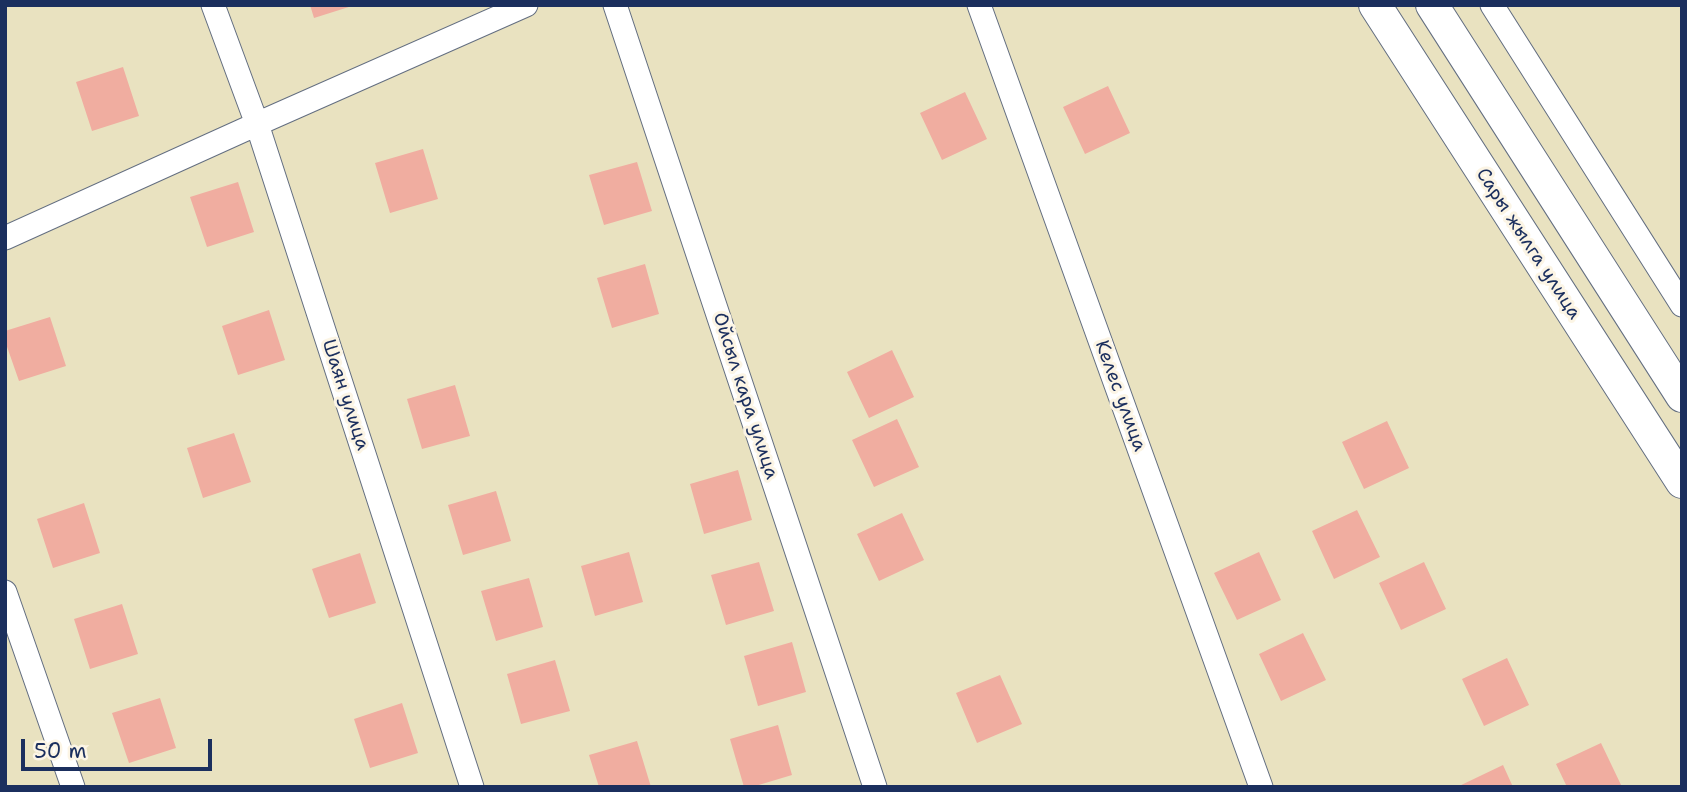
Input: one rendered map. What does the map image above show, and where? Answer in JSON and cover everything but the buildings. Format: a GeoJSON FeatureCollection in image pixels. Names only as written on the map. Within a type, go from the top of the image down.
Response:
{"type":"FeatureCollection","features":[{"type":"Feature","properties":{"kind":"main road","name":"Сары жылга улица"},"geometry":{"type":"LineString","coordinates":[[1375,5],[1682,482]]}},
{"type":"Feature","properties":{"kind":"main road"},"geometry":{"type":"LineString","coordinates":[[1432,5],[1682,396]]}},
{"type":"Feature","properties":{"kind":"street","name":"Шаян улица"},"geometry":{"type":"LineString","coordinates":[[213,5],[257,124],[472,787]]}},
{"type":"Feature","properties":{"kind":"street"},"geometry":{"type":"LineString","coordinates":[[5,238],[526,5]]}},
{"type":"Feature","properties":{"kind":"street","name":"Ойсыл кара улица"},"geometry":{"type":"LineString","coordinates":[[615,5],[875,787]]}},
{"type":"Feature","properties":{"kind":"street","name":"Келес улица"},"geometry":{"type":"LineString","coordinates":[[979,5],[1261,787]]}},
{"type":"Feature","properties":{"kind":"street"},"geometry":{"type":"LineString","coordinates":[[1492,5],[1682,304]]}},
{"type":"Feature","properties":{"kind":"street"},"geometry":{"type":"LineString","coordinates":[[5,592],[74,787]]}}]}
